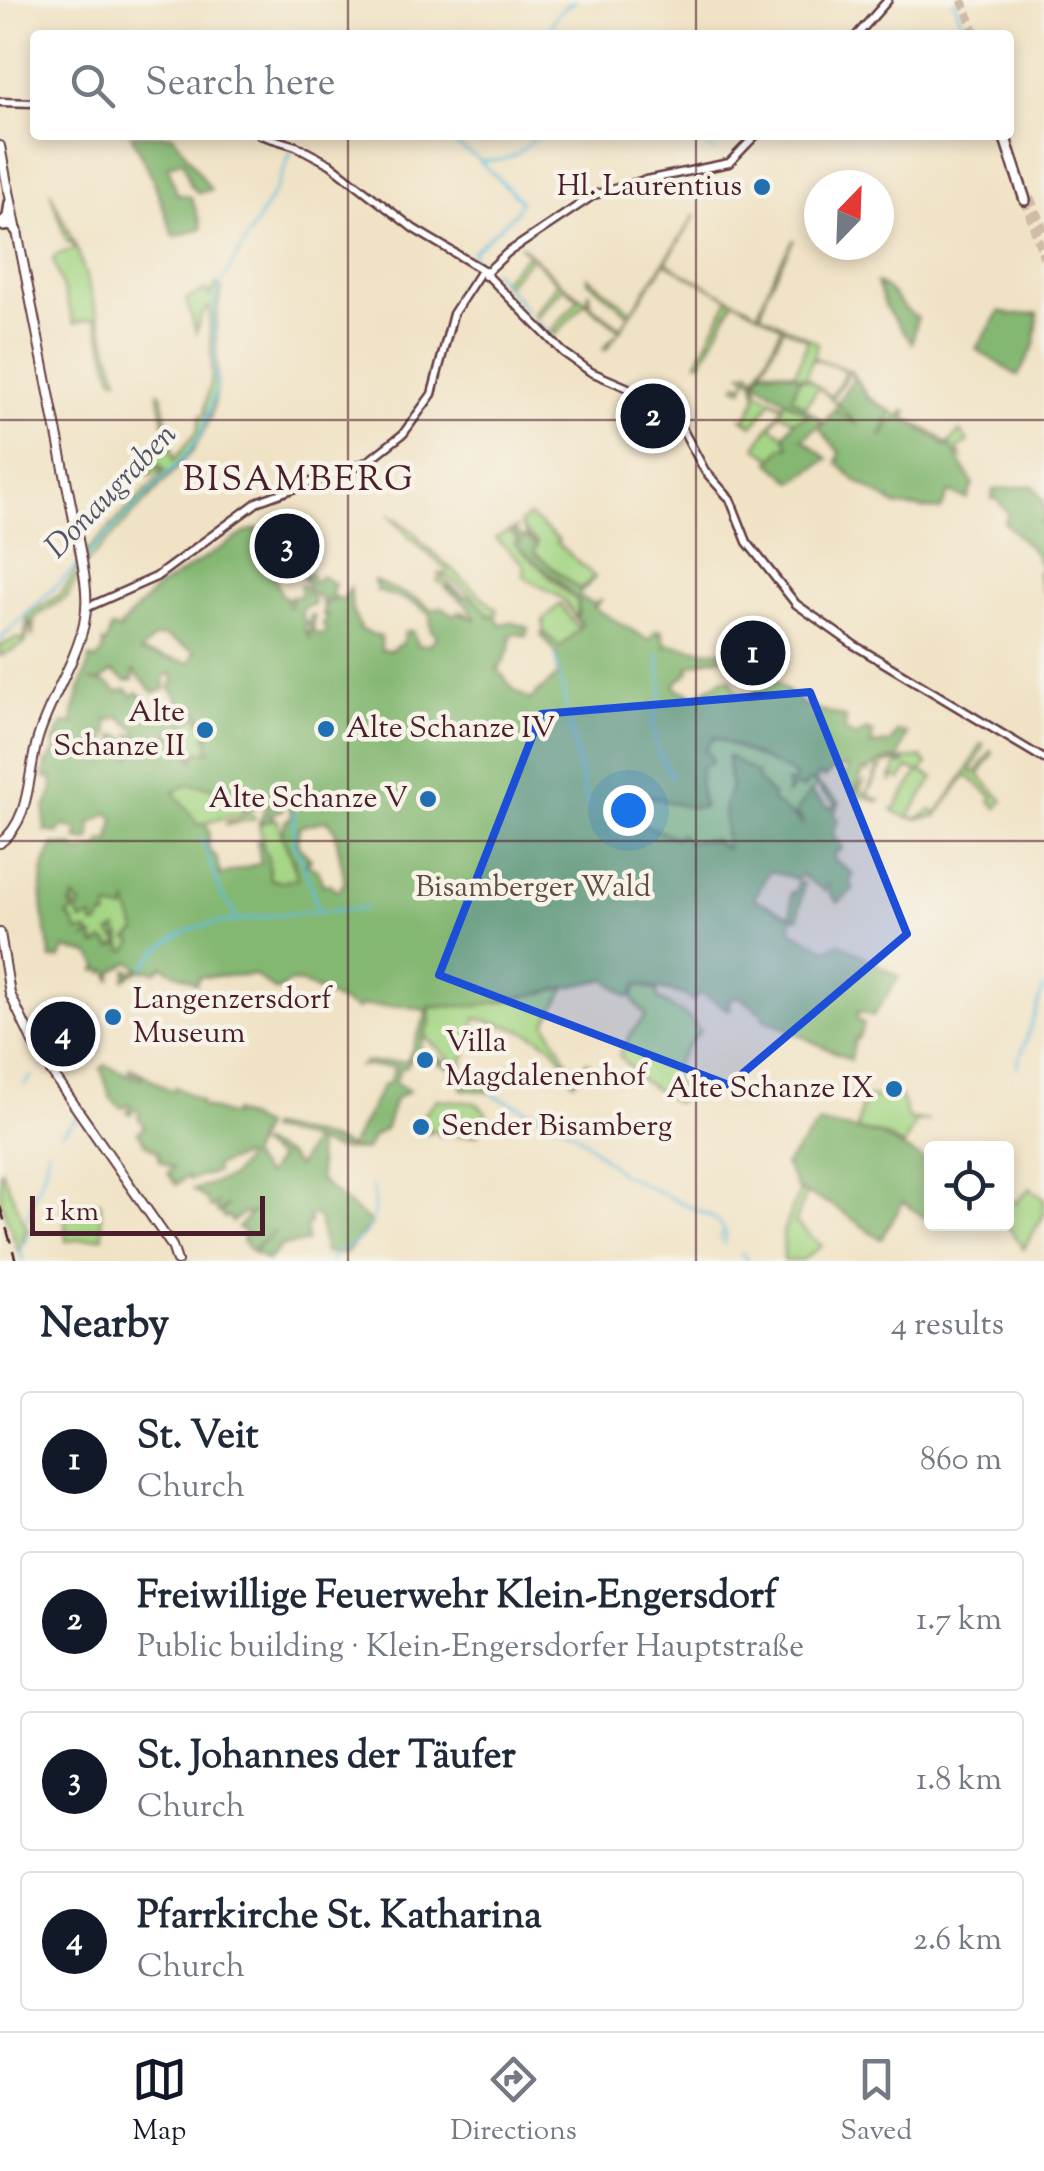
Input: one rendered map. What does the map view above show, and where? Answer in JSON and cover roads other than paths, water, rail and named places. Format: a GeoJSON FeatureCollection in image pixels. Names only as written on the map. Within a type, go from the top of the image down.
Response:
{"type":"FeatureCollection","features":[{"type":"Feature","properties":{"kind":"highway"},"geometry":{"type":"LineString","coordinates":[[1008,140],[1027,199]]}},
{"type":"Feature","properties":{"kind":"highway"},"geometry":{"type":"LineString","coordinates":[[1,226],[10,203]]}},
{"type":"Feature","properties":{"kind":"highway"},"geometry":{"type":"LineString","coordinates":[[1,226],[14,218]]}},
{"type":"Feature","properties":{"kind":"highway"},"geometry":{"type":"LineString","coordinates":[[1,226],[12,225],[17,231]]}},
{"type":"Feature","properties":{"kind":"main road"},"geometry":{"type":"LineString","coordinates":[[861,30],[888,0]]}},
{"type":"Feature","properties":{"kind":"main road"},"geometry":{"type":"LineString","coordinates":[[0,102],[30,104]]}},
{"type":"Feature","properties":{"kind":"main road"},"geometry":{"type":"LineString","coordinates":[[275,140],[338,169],[414,229],[473,264],[569,356],[593,373],[624,386],[683,430],[705,471],[728,495],[747,542],[796,604],[1044,760]]}},
{"type":"Feature","properties":{"kind":"main road"},"geometry":{"type":"LineString","coordinates":[[86,610],[156,577],[249,507],[371,460],[411,426],[434,389],[453,312],[473,284],[594,195],[729,163],[751,140]]}},
{"type":"Feature","properties":{"kind":"main road"},"geometry":{"type":"LineString","coordinates":[[0,146],[14,218]]}},
{"type":"Feature","properties":{"kind":"main road"},"geometry":{"type":"LineString","coordinates":[[0,843],[22,817],[40,731],[76,649],[86,610],[82,558],[8,186]]}},
{"type":"Feature","properties":{"kind":"main road"},"geometry":{"type":"LineString","coordinates":[[0,933],[10,994],[46,1065],[163,1234],[176,1261]]}},
{"type":"Feature","properties":{"kind":"waterway","name":"Donaugraben"},"geometry":{"type":"LineString","coordinates":[[549,30],[557,14],[575,0]]}},
{"type":"Feature","properties":{"kind":"waterway"},"geometry":{"type":"LineString","coordinates":[[954,0],[964,30]]}},
{"type":"Feature","properties":{"kind":"waterway","name":"Donaugraben"},"geometry":{"type":"LineString","coordinates":[[449,140],[475,157]]}},
{"type":"Feature","properties":{"kind":"waterway","name":"Donaugraben"},"geometry":{"type":"LineString","coordinates":[[483,160],[513,156],[532,140]]}},
{"type":"Feature","properties":{"kind":"waterway"},"geometry":{"type":"LineString","coordinates":[[698,140],[714,152]]}},
{"type":"Feature","properties":{"kind":"waterway","name":"Donaugraben"},"geometry":{"type":"LineString","coordinates":[[85,558],[190,451],[203,430],[216,389],[213,313],[217,291],[277,187],[292,150]]}},
{"type":"Feature","properties":{"kind":"waterway"},"geometry":{"type":"LineString","coordinates":[[476,157],[521,201],[514,214],[472,252],[476,262]]}},
{"type":"Feature","properties":{"kind":"waterway"},"geometry":{"type":"LineString","coordinates":[[493,271],[527,311]]}},
{"type":"Feature","properties":{"kind":"waterway"},"geometry":{"type":"LineString","coordinates":[[536,320],[548,332]]}},
{"type":"Feature","properties":{"kind":"waterway","name":"Donaugraben"},"geometry":{"type":"LineString","coordinates":[[0,640],[79,564]]}},
{"type":"Feature","properties":{"kind":"waterway"},"geometry":{"type":"LineString","coordinates":[[659,653],[662,692],[652,726],[659,755],[672,776]]}},
{"type":"Feature","properties":{"kind":"waterway"},"geometry":{"type":"LineString","coordinates":[[556,656],[589,807]]}},
{"type":"Feature","properties":{"kind":"waterway"},"geometry":{"type":"LineString","coordinates":[[294,811],[294,846],[318,909]]}},
{"type":"Feature","properties":{"kind":"waterway"},"geometry":{"type":"LineString","coordinates":[[143,968],[182,934],[201,926],[235,921],[202,838]]}},
{"type":"Feature","properties":{"kind":"waterway"},"geometry":{"type":"LineString","coordinates":[[237,921],[367,908]]}},
{"type":"Feature","properties":{"kind":"waterway"},"geometry":{"type":"LineString","coordinates":[[1017,1066],[1044,987]]}},
{"type":"Feature","properties":{"kind":"waterway"},"geometry":{"type":"LineString","coordinates":[[47,1062],[73,1029]]}},
{"type":"Feature","properties":{"kind":"waterway"},"geometry":{"type":"LineString","coordinates":[[24,1085],[32,1076]]}},
{"type":"Feature","properties":{"kind":"waterway"},"geometry":{"type":"LineString","coordinates":[[491,1094],[564,1126]]}},
{"type":"Feature","properties":{"kind":"waterway"},"geometry":{"type":"LineString","coordinates":[[62,1133],[78,1117]]}},
{"type":"Feature","properties":{"kind":"waterway"},"geometry":{"type":"LineString","coordinates":[[565,1127],[621,1174]]}},
{"type":"Feature","properties":{"kind":"waterway"},"geometry":{"type":"LineString","coordinates":[[28,1220],[47,1149]]}},
{"type":"Feature","properties":{"kind":"waterway"},"geometry":{"type":"LineString","coordinates":[[624,1175],[666,1195]]}},
{"type":"Feature","properties":{"kind":"waterway"},"geometry":{"type":"LineString","coordinates":[[353,1244],[366,1233],[372,1219],[372,1186]]}},
{"type":"Feature","properties":{"kind":"waterway"},"geometry":{"type":"LineString","coordinates":[[667,1196],[714,1218],[726,1233],[724,1243]]}},
{"type":"Feature","properties":{"kind":"waterway"},"geometry":{"type":"LineString","coordinates":[[719,1239],[722,1233]]}},
{"type":"Feature","properties":{"kind":"waterway"},"geometry":{"type":"LineString","coordinates":[[23,1261],[20,1252],[28,1234]]}},
{"type":"Feature","properties":{"kind":"waterway"},"geometry":{"type":"LineString","coordinates":[[340,1251],[349,1245]]}},
{"type":"Feature","properties":{"kind":"waterway"},"geometry":{"type":"LineString","coordinates":[[330,1261],[336,1253]]}},
{"type":"Feature","properties":{"kind":"waterway"},"geometry":{"type":"LineString","coordinates":[[741,1253],[748,1260]]}},
{"type":"Feature","properties":{"kind":"tunnel"},"geometry":{"type":"LineString","coordinates":[[962,0],[974,30]]}},
{"type":"Feature","properties":{"kind":"tunnel"},"geometry":{"type":"LineString","coordinates":[[1030,198],[1044,231]]}},
{"type":"Feature","properties":{"kind":"tunnel"},"geometry":{"type":"LineString","coordinates":[[1025,200],[1044,258]]}},
{"type":"Feature","properties":{"kind":"railway"},"geometry":{"type":"LineString","coordinates":[[0,1206],[16,1261]]}},
{"type":"Feature","properties":{"kind":"place","name":"Hl. Laurentius"},"geometry":{"type":"Point","coordinates":[762,187]}},
{"type":"Feature","properties":{"kind":"place","name":"Freiwillige Feuerwehr Klein-Engersdorf"},"geometry":{"type":"Point","coordinates":[653,416]}},
{"type":"Feature","properties":{"kind":"place","name":"St. Johannes der Täufer"},"geometry":{"type":"Point","coordinates":[287,546]}},
{"type":"Feature","properties":{"kind":"place","name":"St. Veit"},"geometry":{"type":"Point","coordinates":[753,653]}},
{"type":"Feature","properties":{"kind":"place","name":"Alte Schanze IV"},"geometry":{"type":"Point","coordinates":[326,729]}},
{"type":"Feature","properties":{"kind":"place","name":"Alte Schanze II"},"geometry":{"type":"Point","coordinates":[205,730]}},
{"type":"Feature","properties":{"kind":"place","name":"Alte Schanze V"},"geometry":{"type":"Point","coordinates":[428,799]}},
{"type":"Feature","properties":{"kind":"place","name":"Langenzersdorf Museum"},"geometry":{"type":"Point","coordinates":[113,1017]}},
{"type":"Feature","properties":{"kind":"place","name":"Pfarrkirche St. Katharina"},"geometry":{"type":"Point","coordinates":[63,1034]}},
{"type":"Feature","properties":{"kind":"place","name":"Villa Magdalenenhof"},"geometry":{"type":"Point","coordinates":[425,1060]}},
{"type":"Feature","properties":{"kind":"place","name":"Alte Schanze IX"},"geometry":{"type":"Point","coordinates":[894,1089]}},
{"type":"Feature","properties":{"kind":"place","name":"Sender Bisamberg"},"geometry":{"type":"Point","coordinates":[421,1127]}},
{"type":"Feature","properties":{"kind":"district","name":"BISAMBERG"},"geometry":{"type":"Point","coordinates":[299,481]}},
{"type":"Feature","properties":{"kind":"park label","name":"Bisamberger Wald"},"geometry":{"type":"Point","coordinates":[533,888]}}]}
